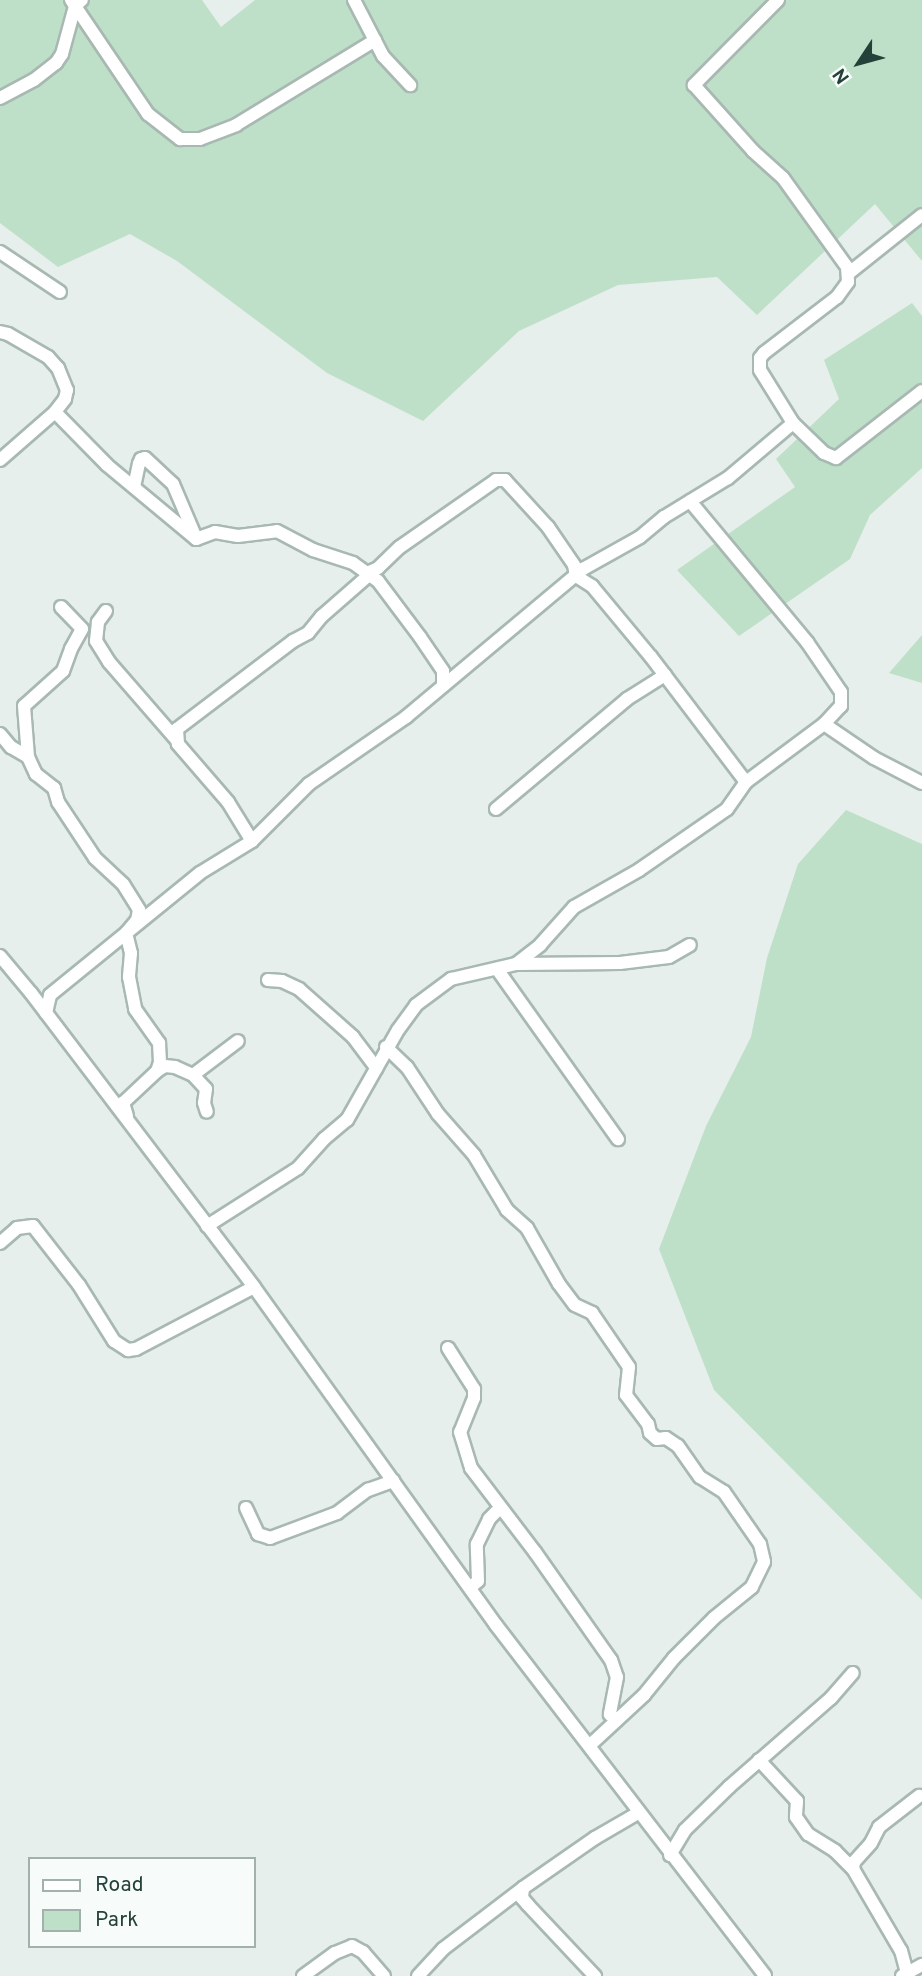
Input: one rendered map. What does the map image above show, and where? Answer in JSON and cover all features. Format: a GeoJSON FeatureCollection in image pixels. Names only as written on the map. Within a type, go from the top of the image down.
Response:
{"type":"FeatureCollection","features":[{"type":"Feature","properties":{"kind":"street"},"geometry":{"type":"LineString","coordinates":[[354,0],[397,74],[410,85]]}},
{"type":"Feature","properties":{"kind":"street"},"geometry":{"type":"LineString","coordinates":[[778,0],[694,85],[714,104],[753,151],[783,178],[849,273],[848,282],[837,297],[760,358],[760,370],[793,423],[824,453],[836,458],[922,391]]}},
{"type":"Feature","properties":{"kind":"street"},"geometry":{"type":"LineString","coordinates":[[76,2],[148,114],[180,139],[200,139],[236,125],[375,40]]}},
{"type":"Feature","properties":{"kind":"street"},"geometry":{"type":"LineString","coordinates":[[0,98],[34,80],[56,63],[66,41],[76,2]]}},
{"type":"Feature","properties":{"kind":"street"},"geometry":{"type":"LineString","coordinates":[[849,273],[922,215]]}},
{"type":"Feature","properties":{"kind":"street"},"geometry":{"type":"LineString","coordinates":[[0,252],[60,292]]}},
{"type":"Feature","properties":{"kind":"street"},"geometry":{"type":"LineString","coordinates":[[0,332],[35,348],[58,368],[67,390],[65,399],[55,412],[0,460]]}},
{"type":"Feature","properties":{"kind":"street"},"geometry":{"type":"LineString","coordinates":[[55,412],[95,455],[197,539]]}},
{"type":"Feature","properties":{"kind":"street"},"geometry":{"type":"LineString","coordinates":[[46,1013],[50,995],[200,873],[252,841],[309,785],[406,717],[578,570],[640,537],[740,469],[793,423]]}},
{"type":"Feature","properties":{"kind":"street"},"geometry":{"type":"LineString","coordinates":[[134,487],[141,459],[145,458],[173,484],[197,539]]}},
{"type":"Feature","properties":{"kind":"street"},"geometry":{"type":"LineString","coordinates":[[176,739],[180,724],[293,640],[308,633],[322,616],[373,574],[400,547],[500,479],[537,514],[578,570],[665,675],[746,782]]}},
{"type":"Feature","properties":{"kind":"street"},"geometry":{"type":"LineString","coordinates":[[516,964],[540,945],[574,907],[639,870],[727,809],[746,782],[824,724],[841,706],[841,692],[777,603],[690,501]]}},
{"type":"Feature","properties":{"kind":"street"},"geometry":{"type":"LineString","coordinates":[[197,539],[215,532],[238,536],[277,531],[313,550],[346,559],[373,574],[440,665],[443,685]]}},
{"type":"Feature","properties":{"kind":"street"},"geometry":{"type":"LineString","coordinates":[[61,607],[96,641],[109,662],[228,802],[252,841]]}},
{"type":"Feature","properties":{"kind":"street"},"geometry":{"type":"LineString","coordinates":[[96,641],[98,622],[106,611]]}},
{"type":"Feature","properties":{"kind":"street"},"geometry":{"type":"LineString","coordinates":[[82,629],[63,671],[24,706],[27,757],[36,774],[54,788],[58,802],[95,858],[133,897],[139,910],[137,920],[126,933]]}},
{"type":"Feature","properties":{"kind":"street"},"geometry":{"type":"LineString","coordinates":[[496,809],[626,699],[665,675]]}},
{"type":"Feature","properties":{"kind":"street"},"geometry":{"type":"LineString","coordinates":[[824,724],[862,751],[922,783]]}},
{"type":"Feature","properties":{"kind":"street"},"geometry":{"type":"LineString","coordinates":[[0,734],[11,747],[27,757]]}},
{"type":"Feature","properties":{"kind":"street"},"geometry":{"type":"LineString","coordinates":[[126,933],[131,953],[129,977],[135,1009],[159,1043],[160,1062],[157,1071]]}},
{"type":"Feature","properties":{"kind":"street"},"geometry":{"type":"LineString","coordinates":[[207,1226],[298,1168],[324,1139],[347,1120],[386,1047],[416,1005],[451,979],[516,964],[636,961],[675,955],[690,945]]}},
{"type":"Feature","properties":{"kind":"street"},"geometry":{"type":"LineString","coordinates":[[0,956],[254,1287],[496,1625],[765,1976]]}},
{"type":"Feature","properties":{"kind":"street"},"geometry":{"type":"LineString","coordinates":[[497,968],[618,1139]]}},
{"type":"Feature","properties":{"kind":"street"},"geometry":{"type":"LineString","coordinates":[[268,980],[282,981],[299,989],[353,1037],[376,1068]]}},
{"type":"Feature","properties":{"kind":"street"},"geometry":{"type":"LineString","coordinates":[[31,993],[50,995]]}},
{"type":"Feature","properties":{"kind":"street"},"geometry":{"type":"LineString","coordinates":[[193,1074],[238,1041]]}},
{"type":"Feature","properties":{"kind":"street"},"geometry":{"type":"LineString","coordinates":[[386,1047],[407,1067],[439,1114],[474,1155],[507,1210],[527,1228],[559,1284],[575,1305],[592,1313],[629,1367],[626,1395],[648,1424],[650,1433],[657,1439],[666,1438],[678,1446],[700,1477],[723,1492],[737,1516],[760,1544],[764,1562],[752,1587],[714,1618],[674,1658],[645,1695],[590,1745]]}},
{"type":"Feature","properties":{"kind":"street"},"geometry":{"type":"LineString","coordinates":[[134,1129],[124,1112],[123,1103],[165,1066],[193,1074],[206,1088],[204,1102],[207,1112]]}},
{"type":"Feature","properties":{"kind":"street"},"geometry":{"type":"LineString","coordinates":[[0,1243],[17,1228],[33,1226],[79,1285],[114,1341],[128,1350],[136,1349],[254,1287]]}},
{"type":"Feature","properties":{"kind":"street"},"geometry":{"type":"LineString","coordinates":[[449,1348],[474,1389],[474,1398],[460,1432],[471,1468],[499,1509],[536,1552],[611,1660],[617,1677],[610,1714],[616,1721]]}},
{"type":"Feature","properties":{"kind":"street"},"geometry":{"type":"LineString","coordinates":[[246,1508],[258,1534],[270,1538],[337,1513],[368,1490],[393,1480]]}},
{"type":"Feature","properties":{"kind":"street"},"geometry":{"type":"LineString","coordinates":[[471,1587],[478,1581],[477,1544],[489,1518],[499,1509]]}},
{"type":"Feature","properties":{"kind":"street"},"geometry":{"type":"LineString","coordinates":[[670,1854],[685,1830],[831,1698],[852,1673]]}},
{"type":"Feature","properties":{"kind":"street"},"geometry":{"type":"LineString","coordinates":[[760,1760],[797,1801],[796,1817],[808,1834],[835,1851],[853,1869],[901,1951],[904,1974],[922,1965]]}},
{"type":"Feature","properties":{"kind":"street"},"geometry":{"type":"LineString","coordinates":[[853,1869],[854,1862],[871,1843],[878,1826],[919,1796]]}},
{"type":"Feature","properties":{"kind":"street"},"geometry":{"type":"LineString","coordinates":[[418,1976],[443,1949],[523,1888],[638,1812]]}},
{"type":"Feature","properties":{"kind":"street"},"geometry":{"type":"LineString","coordinates":[[523,1888],[522,1898],[595,1976]]}},
{"type":"Feature","properties":{"kind":"street"},"geometry":{"type":"LineString","coordinates":[[303,1976],[335,1952],[352,1946],[363,1952],[384,1976]]}},
{"type":"Feature","properties":{"kind":"green space"},"geometry":{"type":"Polygon","coordinates":[[[0,0],[202,0],[221,27],[255,0],[922,0],[922,261],[875,204],[757,315],[717,277],[618,285],[519,331],[423,421],[327,373],[177,261],[130,234],[58,267],[0,223],[0,0]]]}},
{"type":"Feature","properties":{"kind":"green space"},"geometry":{"type":"Polygon","coordinates":[[[912,303],[922,316],[922,468],[870,515],[850,559],[739,636],[677,570],[795,487],[776,459],[839,399],[824,360],[912,303]]]}},
{"type":"Feature","properties":{"kind":"green space"},"geometry":{"type":"Polygon","coordinates":[[[922,635],[922,683],[889,673],[922,635]]]}},
{"type":"Feature","properties":{"kind":"green space"},"geometry":{"type":"Polygon","coordinates":[[[846,810],[922,844],[922,1600],[714,1390],[659,1249],[706,1126],[751,1037],[767,958],[798,864],[846,810]]]}}]}
